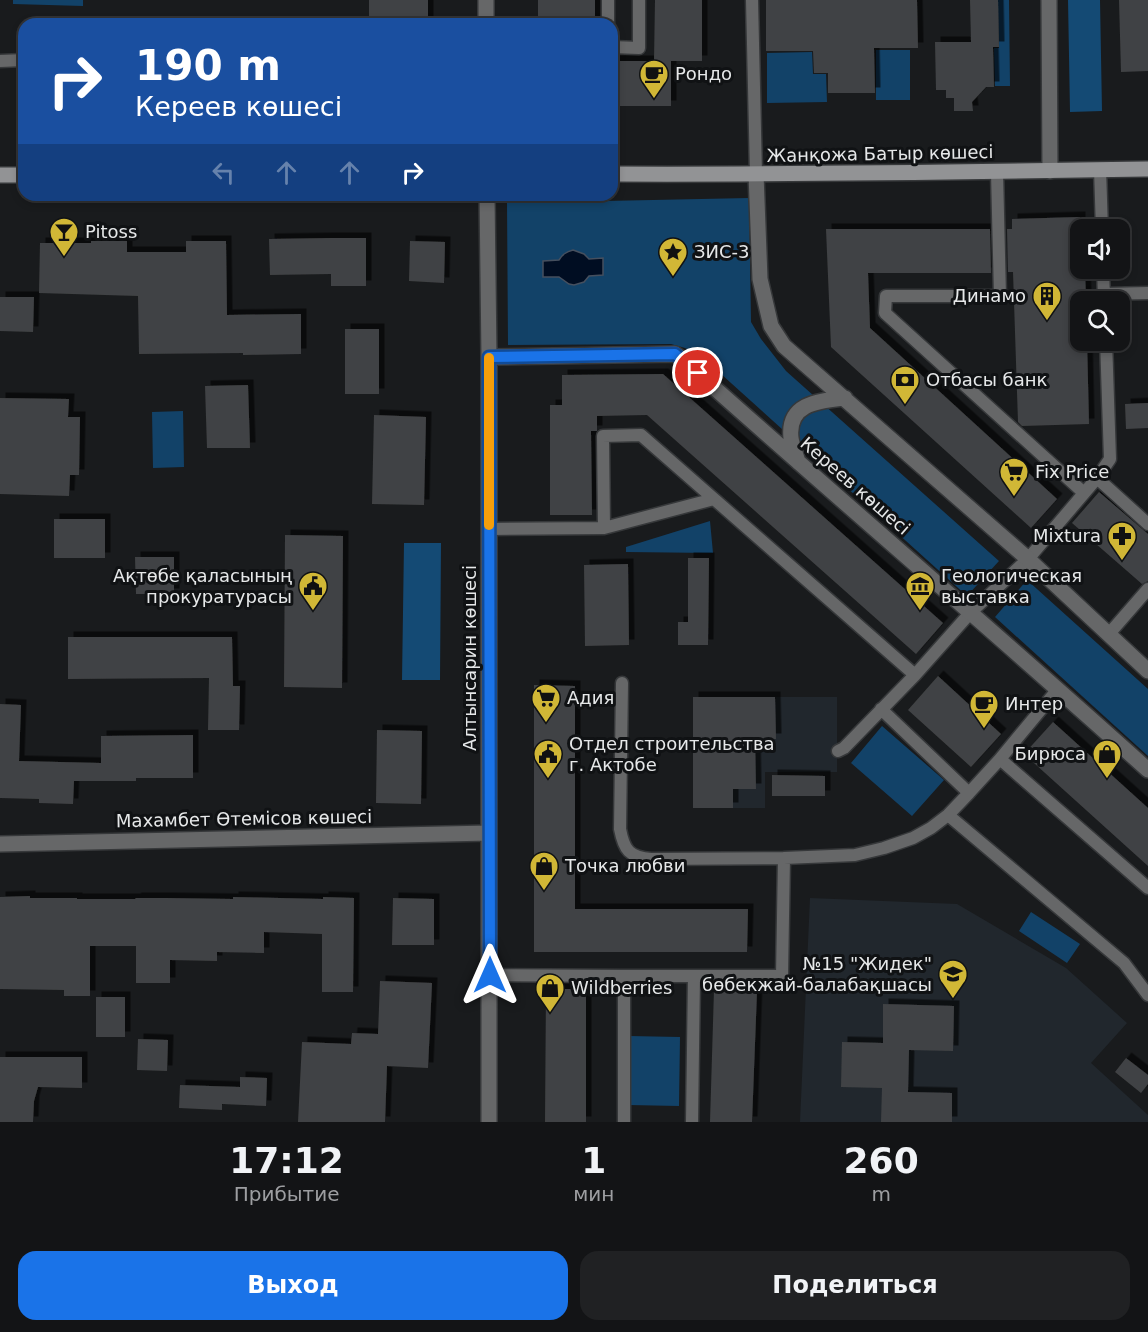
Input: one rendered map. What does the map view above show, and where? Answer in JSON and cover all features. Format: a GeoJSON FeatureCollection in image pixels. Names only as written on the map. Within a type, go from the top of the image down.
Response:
{"type":"FeatureCollection","features":[{"type":"Feature","properties":{"kind":"street"},"geometry":{"type":"LineString","coordinates":[[486,0],[486,18]]}},
{"type":"Feature","properties":{"kind":"street"},"geometry":{"type":"LineString","coordinates":[[1049,0],[1050,171]]}},
{"type":"Feature","properties":{"kind":"street","name":"Жанқожа Батыр көшесі"},"geometry":{"type":"LineString","coordinates":[[618,174],[1148,169]]}},
{"type":"Feature","properties":{"kind":"street"},"geometry":{"type":"LineString","coordinates":[[756,174],[760,279],[771,326],[784,345],[1028,559],[1148,671]]}},
{"type":"Feature","properties":{"kind":"street"},"geometry":{"type":"LineString","coordinates":[[0,175],[18,175]]}},
{"type":"Feature","properties":{"kind":"street","name":"Алтынсарин көшесі"},"geometry":{"type":"LineString","coordinates":[[487,201],[489,1122]]}},
{"type":"Feature","properties":{"kind":"street","name":"Кереев көшесі"},"geometry":{"type":"LineString","coordinates":[[489,357],[675,354],[1148,770]]}},
{"type":"Feature","properties":{"kind":"street"},"geometry":{"type":"LineString","coordinates":[[798,462],[791,438],[791,426],[797,412],[809,404],[845,398]]}},
{"type":"Feature","properties":{"kind":"street","name":"Махамбет Өтемісов көшесі"},"geometry":{"type":"LineString","coordinates":[[0,844],[489,833]]}},
{"type":"Feature","properties":{"kind":"lane"},"geometry":{"type":"LineString","coordinates":[[608,0],[608,18]]}},
{"type":"Feature","properties":{"kind":"lane"},"geometry":{"type":"LineString","coordinates":[[618,47],[639,48],[639,0]]}},
{"type":"Feature","properties":{"kind":"lane"},"geometry":{"type":"LineString","coordinates":[[752,0],[756,174]]}},
{"type":"Feature","properties":{"kind":"lane"},"geometry":{"type":"LineString","coordinates":[[0,61],[18,60]]}},
{"type":"Feature","properties":{"kind":"lane"},"geometry":{"type":"LineString","coordinates":[[1100,169],[1102,219]]}},
{"type":"Feature","properties":{"kind":"lane"},"geometry":{"type":"LineString","coordinates":[[997,172],[1000,296],[886,296],[885,313],[1084,493]]}},
{"type":"Feature","properties":{"kind":"lane"},"geometry":{"type":"LineString","coordinates":[[1130,295],[1148,293]]}},
{"type":"Feature","properties":{"kind":"lane"},"geometry":{"type":"LineString","coordinates":[[837,751],[844,748],[915,675],[971,612],[1028,559],[1097,478],[1110,459],[1106,351]]}},
{"type":"Feature","properties":{"kind":"lane"},"geometry":{"type":"LineString","coordinates":[[604,528],[603,435],[641,435],[915,675]]}},
{"type":"Feature","properties":{"kind":"lane"},"geometry":{"type":"LineString","coordinates":[[1097,478],[1148,524]]}},
{"type":"Feature","properties":{"kind":"lane"},"geometry":{"type":"LineString","coordinates":[[489,529],[604,528],[714,499]]}},
{"type":"Feature","properties":{"kind":"lane"},"geometry":{"type":"LineString","coordinates":[[1108,634],[1148,589]]}},
{"type":"Feature","properties":{"kind":"lane"},"geometry":{"type":"LineString","coordinates":[[621,683],[620,829],[622,842],[629,852],[639,858],[651,859],[855,855],[913,838],[948,815],[1000,759],[1058,689]]}},
{"type":"Feature","properties":{"kind":"lane"},"geometry":{"type":"LineString","coordinates":[[881,709],[969,793]]}},
{"type":"Feature","properties":{"kind":"lane"},"geometry":{"type":"LineString","coordinates":[[1000,759],[1148,888]]}},
{"type":"Feature","properties":{"kind":"lane"},"geometry":{"type":"LineString","coordinates":[[948,815],[1124,963],[1148,995]]}},
{"type":"Feature","properties":{"kind":"lane"},"geometry":{"type":"LineString","coordinates":[[490,975],[782,976],[784,858]]}},
{"type":"Feature","properties":{"kind":"lane"},"geometry":{"type":"LineString","coordinates":[[624,976],[624,1122]]}},
{"type":"Feature","properties":{"kind":"lane"},"geometry":{"type":"LineString","coordinates":[[692,1122],[694,976]]}},
{"type":"Feature","properties":{"kind":"shaded area"},"geometry":{"type":"Polygon","coordinates":[[[13,0],[83,0],[83,6],[13,4],[13,0]]]}},
{"type":"Feature","properties":{"kind":"shaded area"},"geometry":{"type":"Polygon","coordinates":[[[998,0],[1009,0],[1010,86],[995,86],[994,48],[999,48],[998,0]]]}},
{"type":"Feature","properties":{"kind":"shaded area"},"geometry":{"type":"Polygon","coordinates":[[[1068,0],[1100,0],[1102,111],[1070,112],[1068,0]]]}},
{"type":"Feature","properties":{"kind":"shaded area"},"geometry":{"type":"Polygon","coordinates":[[[876,50],[910,50],[910,100],[876,100],[876,50]]]}},
{"type":"Feature","properties":{"kind":"shaded area"},"geometry":{"type":"Polygon","coordinates":[[[812,52],[813,74],[826,74],[827,102],[767,103],[767,53],[812,52]]]}},
{"type":"Feature","properties":{"kind":"shaded area"},"geometry":{"type":"Polygon","coordinates":[[[749,198],[751,322],[786,371],[999,561],[967,596],[701,356],[671,344],[508,345],[507,203],[749,198]]]}},
{"type":"Feature","properties":{"kind":"shaded area"},"geometry":{"type":"Polygon","coordinates":[[[573,250],[584,254],[589,259],[603,258],[603,275],[589,276],[584,282],[574,285],[559,277],[543,277],[543,261],[559,260],[573,250]]]}},
{"type":"Feature","properties":{"kind":"shaded area"},"geometry":{"type":"Polygon","coordinates":[[[183,411],[184,467],[153,468],[152,412],[183,411]]]}},
{"type":"Feature","properties":{"kind":"shaded area"},"geometry":{"type":"Polygon","coordinates":[[[710,521],[713,553],[626,552],[626,547],[710,521]]]}},
{"type":"Feature","properties":{"kind":"shaded area"},"geometry":{"type":"Polygon","coordinates":[[[404,543],[441,543],[440,680],[402,680],[404,543]]]}},
{"type":"Feature","properties":{"kind":"shaded area"},"geometry":{"type":"Polygon","coordinates":[[[1027,580],[1148,689],[1148,756],[995,617],[1027,580]]]}},
{"type":"Feature","properties":{"kind":"shaded area"},"geometry":{"type":"Polygon","coordinates":[[[693,697],[837,697],[837,772],[765,772],[765,808],[693,808],[693,697]]]}},
{"type":"Feature","properties":{"kind":"shaded area"},"geometry":{"type":"Polygon","coordinates":[[[882,726],[944,780],[912,816],[851,763],[882,726]]]}},
{"type":"Feature","properties":{"kind":"shaded area","name":"№15 \"Жидек\" бөбекжай-балабақшасы"},"geometry":{"type":"Polygon","coordinates":[[[810,898],[957,904],[1066,968],[1127,1023],[1091,1063],[1148,1115],[1148,1122],[800,1122],[810,898]]]}},
{"type":"Feature","properties":{"kind":"shaded area"},"geometry":{"type":"Polygon","coordinates":[[[1031,912],[1080,944],[1067,963],[1019,931],[1031,912]]]}},
{"type":"Feature","properties":{"kind":"shaded area"},"geometry":{"type":"Polygon","coordinates":[[[629,1036],[680,1037],[679,1106],[628,1105],[629,1036]]]}},
{"type":"Feature","properties":{"kind":"building"},"geometry":{"type":"Polygon","coordinates":[[[369,0],[428,0],[428,18],[369,18],[369,0]]]}},
{"type":"Feature","properties":{"kind":"building"},"geometry":{"type":"Polygon","coordinates":[[[538,0],[595,0],[595,18],[538,18],[538,0]]]}},
{"type":"Feature","properties":{"kind":"building"},"geometry":{"type":"Polygon","coordinates":[[[655,0],[702,0],[702,61],[671,61],[671,106],[618,106],[618,61],[654,61],[655,0]]]}},
{"type":"Feature","properties":{"kind":"building"},"geometry":{"type":"Polygon","coordinates":[[[766,0],[917,0],[918,48],[874,48],[875,93],[828,93],[828,73],[814,73],[813,51],[766,51],[766,0]]]}},
{"type":"Feature","properties":{"kind":"building"},"geometry":{"type":"Polygon","coordinates":[[[970,0],[998,0],[999,47],[993,47],[994,87],[986,87],[972,102],[973,111],[954,111],[954,98],[946,98],[946,90],[936,90],[935,42],[971,42],[970,0]]]}},
{"type":"Feature","properties":{"kind":"building"},"geometry":{"type":"Polygon","coordinates":[[[1119,0],[1148,0],[1148,71],[1121,72],[1119,0]]]}},
{"type":"Feature","properties":{"kind":"building","name":"Динамо"},"geometry":{"type":"Polygon","coordinates":[[[1080,217],[1080,219],[1070,219],[1070,279],[1085,279],[1086,291],[1070,291],[1070,351],[1087,351],[1089,424],[1022,426],[1018,422],[1013,272],[1008,272],[1007,229],[1012,229],[1012,219],[1080,217]]]}},
{"type":"Feature","properties":{"kind":"building"},"geometry":{"type":"Polygon","coordinates":[[[826,229],[990,229],[991,273],[868,273],[870,328],[1057,499],[1031,528],[831,347],[826,229]]]}},
{"type":"Feature","properties":{"kind":"building"},"geometry":{"type":"Polygon","coordinates":[[[366,238],[366,286],[331,286],[331,274],[270,275],[269,239],[366,238]]]}},
{"type":"Feature","properties":{"kind":"building"},"geometry":{"type":"Polygon","coordinates":[[[91,241],[127,241],[127,252],[186,252],[186,241],[226,241],[227,315],[301,314],[301,354],[139,354],[138,296],[39,293],[40,243],[91,243],[91,241]]]}},
{"type":"Feature","properties":{"kind":"building"},"geometry":{"type":"Polygon","coordinates":[[[410,241],[445,242],[444,283],[409,281],[410,241]]]}},
{"type":"Feature","properties":{"kind":"building"},"geometry":{"type":"Polygon","coordinates":[[[0,297],[34,297],[33,332],[0,331],[0,297]]]}},
{"type":"Feature","properties":{"kind":"building"},"geometry":{"type":"Polygon","coordinates":[[[345,329],[379,329],[379,394],[345,394],[345,329]]]}},
{"type":"Feature","properties":{"kind":"building"},"geometry":{"type":"Polygon","coordinates":[[[663,374],[943,623],[916,654],[647,415],[597,416],[597,431],[591,431],[592,515],[550,515],[550,405],[562,405],[562,375],[663,374]]]}},
{"type":"Feature","properties":{"kind":"building"},"geometry":{"type":"Polygon","coordinates":[[[248,385],[250,448],[207,448],[205,386],[248,385]]]}},
{"type":"Feature","properties":{"kind":"building"},"geometry":{"type":"Polygon","coordinates":[[[0,398],[69,399],[68,417],[80,417],[79,475],[70,475],[69,496],[0,494],[0,398]]]}},
{"type":"Feature","properties":{"kind":"building"},"geometry":{"type":"Polygon","coordinates":[[[1148,403],[1148,428],[1126,429],[1125,404],[1148,403]]]}},
{"type":"Feature","properties":{"kind":"building"},"geometry":{"type":"Polygon","coordinates":[[[374,415],[426,417],[424,505],[372,504],[374,415]]]}},
{"type":"Feature","properties":{"kind":"building"},"geometry":{"type":"Polygon","coordinates":[[[1099,492],[1148,534],[1148,581],[1142,584],[1072,523],[1099,492]]]}},
{"type":"Feature","properties":{"kind":"building"},"geometry":{"type":"Polygon","coordinates":[[[54,519],[105,519],[105,558],[54,558],[54,519]]]}},
{"type":"Feature","properties":{"kind":"building","name":"Ақтөбе қаласының прокуратурасы"},"geometry":{"type":"Polygon","coordinates":[[[285,535],[343,536],[342,688],[284,687],[285,535]]]}},
{"type":"Feature","properties":{"kind":"building"},"geometry":{"type":"Polygon","coordinates":[[[135,557],[174,557],[174,594],[136,594],[135,557]]]}},
{"type":"Feature","properties":{"kind":"building"},"geometry":{"type":"Polygon","coordinates":[[[688,558],[709,558],[708,645],[678,645],[678,622],[688,622],[688,558]]]}},
{"type":"Feature","properties":{"kind":"building"},"geometry":{"type":"Polygon","coordinates":[[[628,564],[629,645],[585,646],[584,565],[628,564]]]}},
{"type":"Feature","properties":{"kind":"building"},"geometry":{"type":"Polygon","coordinates":[[[68,637],[232,637],[233,686],[240,686],[239,730],[208,730],[209,678],[68,679],[68,637]]]}},
{"type":"Feature","properties":{"kind":"building"},"geometry":{"type":"Polygon","coordinates":[[[938,676],[1001,734],[971,767],[908,710],[938,676]]]}},
{"type":"Feature","properties":{"kind":"building"},"geometry":{"type":"Polygon","coordinates":[[[534,685],[575,686],[575,909],[748,909],[747,952],[534,952],[534,685]]]}},
{"type":"Feature","properties":{"kind":"building"},"geometry":{"type":"Polygon","coordinates":[[[693,697],[775,697],[776,739],[755,739],[756,789],[733,789],[733,808],[693,808],[693,697]]]}},
{"type":"Feature","properties":{"kind":"building"},"geometry":{"type":"Polygon","coordinates":[[[0,704],[21,705],[19,761],[101,763],[101,736],[193,735],[193,778],[74,781],[73,804],[39,803],[39,799],[0,798],[0,704]]]}},
{"type":"Feature","properties":{"kind":"building"},"geometry":{"type":"Polygon","coordinates":[[[1053,722],[1148,808],[1148,866],[1024,754],[1053,722]]]}},
{"type":"Feature","properties":{"kind":"building"},"geometry":{"type":"Polygon","coordinates":[[[377,730],[422,731],[421,804],[376,803],[377,730]]]}},
{"type":"Feature","properties":{"kind":"building"},"geometry":{"type":"Polygon","coordinates":[[[772,775],[825,776],[825,796],[772,796],[772,775]]]}},
{"type":"Feature","properties":{"kind":"building"},"geometry":{"type":"Polygon","coordinates":[[[30,896],[30,898],[77,899],[354,898],[353,992],[322,992],[322,934],[264,932],[264,953],[217,952],[217,961],[170,960],[170,983],[136,983],[136,946],[90,946],[90,996],[64,996],[64,990],[0,989],[0,897],[30,896]]]}},
{"type":"Feature","properties":{"kind":"building"},"geometry":{"type":"Polygon","coordinates":[[[393,898],[434,899],[434,945],[392,945],[393,898]]]}},
{"type":"Feature","properties":{"kind":"building"},"geometry":{"type":"Polygon","coordinates":[[[380,981],[432,983],[428,1068],[387,1066],[385,1122],[298,1122],[302,1042],[351,1044],[352,1033],[378,1034],[380,981]]]}},
{"type":"Feature","properties":{"kind":"building"},"geometry":{"type":"Polygon","coordinates":[[[546,989],[586,989],[586,1122],[545,1122],[546,989]]]}},
{"type":"Feature","properties":{"kind":"building"},"geometry":{"type":"Polygon","coordinates":[[[714,990],[757,991],[752,1122],[710,1122],[714,990]]]}},
{"type":"Feature","properties":{"kind":"building"},"geometry":{"type":"Polygon","coordinates":[[[96,997],[125,997],[125,1037],[96,1037],[96,997]]]}},
{"type":"Feature","properties":{"kind":"building"},"geometry":{"type":"Polygon","coordinates":[[[883,1004],[954,1006],[953,1051],[909,1050],[908,1092],[952,1093],[952,1122],[881,1122],[882,1088],[841,1087],[842,1042],[883,1043],[883,1004]]]}},
{"type":"Feature","properties":{"kind":"building"},"geometry":{"type":"Polygon","coordinates":[[[138,1039],[168,1040],[167,1071],[137,1070],[138,1039]]]}},
{"type":"Feature","properties":{"kind":"building"},"geometry":{"type":"Polygon","coordinates":[[[0,1057],[82,1057],[82,1088],[38,1087],[34,1101],[33,1122],[0,1122],[0,1057]]]}},
{"type":"Feature","properties":{"kind":"building"},"geometry":{"type":"Polygon","coordinates":[[[1126,1058],[1148,1075],[1148,1084],[1141,1093],[1115,1072],[1126,1058]]]}},
{"type":"Feature","properties":{"kind":"building"},"geometry":{"type":"Polygon","coordinates":[[[240,1077],[267,1078],[266,1106],[222,1104],[222,1110],[179,1108],[180,1085],[240,1087],[240,1077]]]}},
{"type":"Feature","properties":{"kind":"slow traffic"},"geometry":{"type":"LineString","coordinates":[[489,358],[489,525]]}},
{"type":"Feature","properties":{"kind":"place","name":"Рондо"},"geometry":{"type":"Point","coordinates":[654,100]}},
{"type":"Feature","properties":{"kind":"place","name":"Pitoss"},"geometry":{"type":"Point","coordinates":[64,258]}},
{"type":"Feature","properties":{"kind":"place","name":"ЗИС-3"},"geometry":{"type":"Point","coordinates":[673,278]}},
{"type":"Feature","properties":{"kind":"place","name":"Динамо"},"geometry":{"type":"Point","coordinates":[1047,322]}},
{"type":"Feature","properties":{"kind":"place","name":"Отбасы банк"},"geometry":{"type":"Point","coordinates":[905,406]}},
{"type":"Feature","properties":{"kind":"place","name":"Fix Price"},"geometry":{"type":"Point","coordinates":[1014,498]}},
{"type":"Feature","properties":{"kind":"place","name":"Mixtura"},"geometry":{"type":"Point","coordinates":[1122,562]}},
{"type":"Feature","properties":{"kind":"place","name":"Ақтөбе қаласының прокуратурасы"},"geometry":{"type":"Point","coordinates":[313,612]}},
{"type":"Feature","properties":{"kind":"place","name":"Геологическая выставка"},"geometry":{"type":"Point","coordinates":[920,612]}},
{"type":"Feature","properties":{"kind":"place","name":"Адия"},"geometry":{"type":"Point","coordinates":[546,724]}},
{"type":"Feature","properties":{"kind":"place","name":"Интер"},"geometry":{"type":"Point","coordinates":[984,730]}},
{"type":"Feature","properties":{"kind":"place","name":"Отдел строительства г. Актобе"},"geometry":{"type":"Point","coordinates":[548,780]}},
{"type":"Feature","properties":{"kind":"place","name":"Бирюса"},"geometry":{"type":"Point","coordinates":[1107,780]}},
{"type":"Feature","properties":{"kind":"place","name":"Точка любви"},"geometry":{"type":"Point","coordinates":[544,892]}},
{"type":"Feature","properties":{"kind":"place","name":"№15 \"Жидек\" бөбекжай-балабақшасы"},"geometry":{"type":"Point","coordinates":[953,1000]}},
{"type":"Feature","properties":{"kind":"place","name":"Wildberries"},"geometry":{"type":"Point","coordinates":[550,1014]}},
{"type":"Feature","properties":{"kind":"route"},"geometry":{"type":"LineString","coordinates":[[490,975],[489,357],[675,354],[698,373]]}}]}
